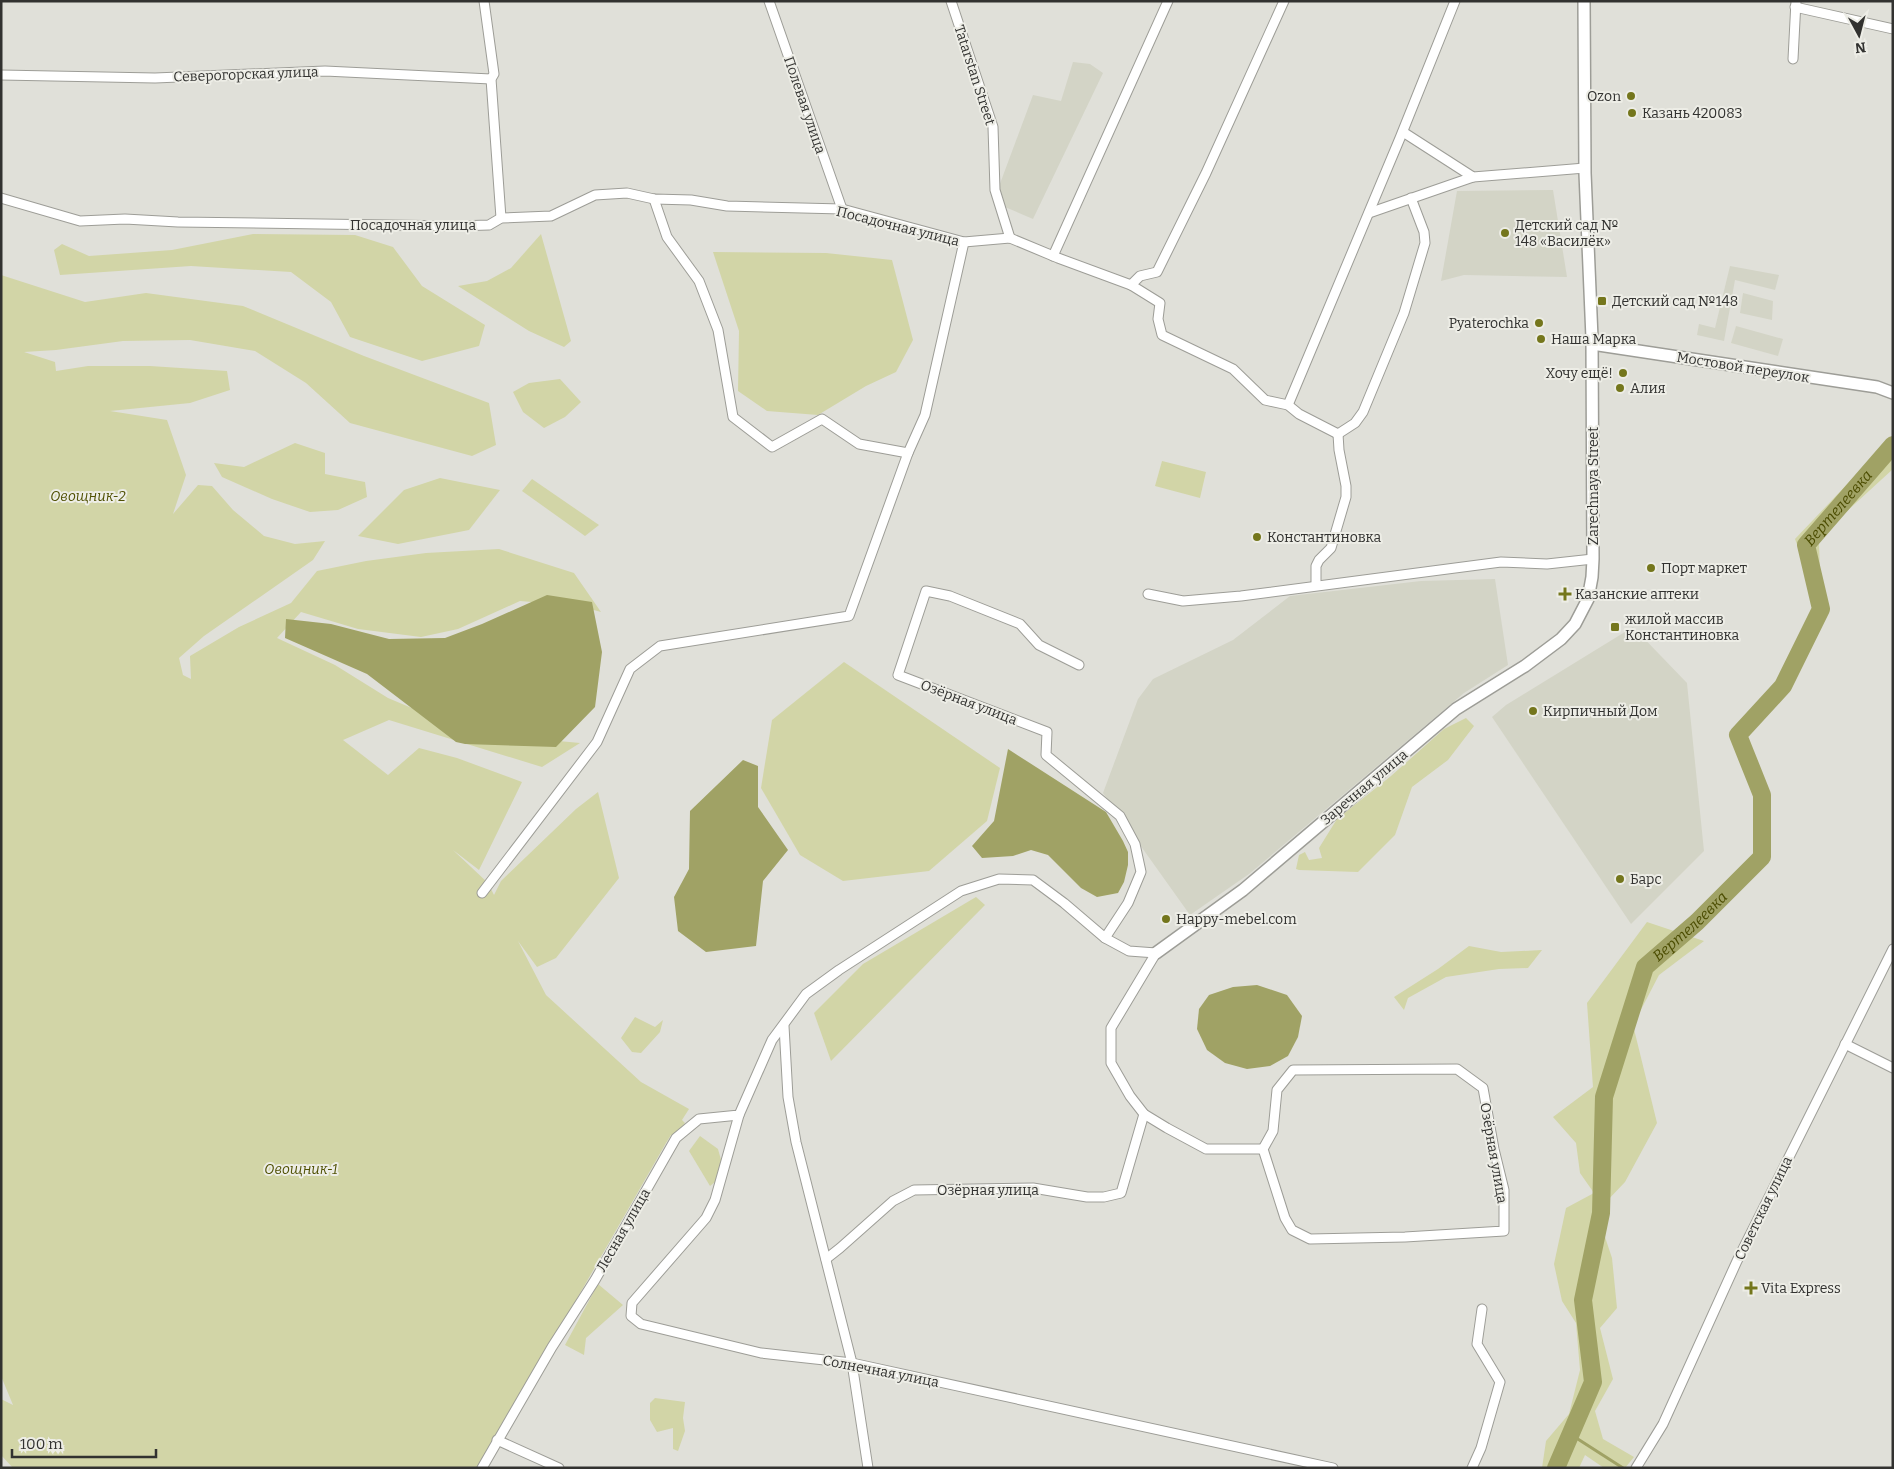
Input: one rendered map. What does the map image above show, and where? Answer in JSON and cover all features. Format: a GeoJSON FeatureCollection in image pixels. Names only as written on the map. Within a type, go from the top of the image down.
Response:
{"type":"FeatureCollection","features":[{"type":"Feature","properties":{"kind":"street"},"geometry":{"type":"LineString","coordinates":[[484,1],[494,74],[491,79],[502,218]]}},
{"type":"Feature","properties":{"kind":"street","name":"Полевая улица"},"geometry":{"type":"LineString","coordinates":[[768,1],[842,209]]}},
{"type":"Feature","properties":{"kind":"street","name":"Tatarstan Street"},"geometry":{"type":"LineString","coordinates":[[950,1],[993,127],[995,190],[1010,238]]}},
{"type":"Feature","properties":{"kind":"street"},"geometry":{"type":"LineString","coordinates":[[1131,286],[1140,276],[1157,272],[1206,173],[1284,1]]}},
{"type":"Feature","properties":{"kind":"street"},"geometry":{"type":"LineString","coordinates":[[1338,434],[1299,414],[1288,405],[1403,132],[1455,1]]}},
{"type":"Feature","properties":{"kind":"street","name":"Zarechnaya Street"},"geometry":{"type":"LineString","coordinates":[[1584,1],[1585,168],[1592,344],[1593,559]]}},
{"type":"Feature","properties":{"kind":"street"},"geometry":{"type":"LineString","coordinates":[[1053,256],[1165,2]]}},
{"type":"Feature","properties":{"kind":"street"},"geometry":{"type":"LineString","coordinates":[[1793,59],[1796,4],[1893,29]]}},
{"type":"Feature","properties":{"kind":"street","name":"Северогорская улица"},"geometry":{"type":"LineString","coordinates":[[1,75],[155,78],[325,71],[491,79]]}},
{"type":"Feature","properties":{"kind":"street"},"geometry":{"type":"LineString","coordinates":[[1403,132],[1473,177]]}},
{"type":"Feature","properties":{"kind":"street"},"geometry":{"type":"LineString","coordinates":[[1369,213],[1473,177],[1585,168]]}},
{"type":"Feature","properties":{"kind":"street","name":"Посадочная улица"},"geometry":{"type":"LineString","coordinates":[[1,198],[80,221],[125,219],[178,222],[457,226],[489,225],[502,218],[551,216],[594,195],[627,193],[654,199],[691,200],[727,206],[842,209],[964,242],[1010,238],[1131,286],[1160,303],[1158,320],[1162,334],[1233,369],[1266,400],[1288,405]]}},
{"type":"Feature","properties":{"kind":"street"},"geometry":{"type":"LineString","coordinates":[[1338,434],[1355,423],[1363,412],[1411,294],[1425,243],[1424,232],[1411,198]]}},
{"type":"Feature","properties":{"kind":"street"},"geometry":{"type":"LineString","coordinates":[[654,199],[667,237],[699,281],[718,330],[733,417],[772,447],[822,419],[859,444],[908,453]]}},
{"type":"Feature","properties":{"kind":"street"},"geometry":{"type":"LineString","coordinates":[[482,893],[597,742],[630,669],[660,646],[849,616],[908,453],[925,416],[964,242]]}},
{"type":"Feature","properties":{"kind":"street","name":"Мостовой переулок"},"geometry":{"type":"LineString","coordinates":[[1592,344],[1877,387],[1893,393]]}},
{"type":"Feature","properties":{"kind":"street"},"geometry":{"type":"LineString","coordinates":[[1316,585],[1316,566],[1319,560],[1331,548],[1346,497],[1338,434]]}},
{"type":"Feature","properties":{"kind":"street"},"geometry":{"type":"LineString","coordinates":[[1148,594],[1183,601],[1241,596],[1501,562],[1547,564],[1593,559]]}},
{"type":"Feature","properties":{"kind":"street","name":"Заречная улица"},"geometry":{"type":"LineString","coordinates":[[1156,953],[1243,890],[1456,709],[1525,666],[1561,639],[1574,624],[1588,599],[1593,559]]}},
{"type":"Feature","properties":{"kind":"street","name":"Озёрная улица"},"geometry":{"type":"LineString","coordinates":[[1079,665],[1039,645],[1020,624],[950,596],[926,591],[898,675],[1047,732],[1046,755],[1120,816],[1135,844],[1141,872],[1128,903],[1105,938]]}},
{"type":"Feature","properties":{"kind":"street"},"geometry":{"type":"LineString","coordinates":[[739,1115],[772,1040],[806,994],[839,970],[961,891],[999,880],[1033,880],[1064,903],[1105,938],[1129,951],[1156,953],[1111,1028],[1111,1063],[1130,1096],[1144,1114],[1206,1149],[1263,1149]]}},
{"type":"Feature","properties":{"kind":"street","name":"Советская улица"},"geometry":{"type":"LineString","coordinates":[[1636,1468],[1663,1424],[1737,1262],[1893,949]]}},
{"type":"Feature","properties":{"kind":"street"},"geometry":{"type":"LineString","coordinates":[[784,1026],[788,1097],[796,1142],[852,1363],[868,1468]]}},
{"type":"Feature","properties":{"kind":"street"},"geometry":{"type":"LineString","coordinates":[[1845,1044],[1893,1068]]}},
{"type":"Feature","properties":{"kind":"street","name":"Озёрная улица"},"geometry":{"type":"LineString","coordinates":[[1457,1069],[1483,1088],[1494,1149],[1504,1190],[1504,1231],[1405,1237],[1310,1239],[1292,1230],[1285,1218],[1263,1149],[1273,1131],[1277,1090],[1293,1070],[1457,1069]]}},
{"type":"Feature","properties":{"kind":"street","name":"Озёрная улица"},"geometry":{"type":"LineString","coordinates":[[826,1259],[893,1201],[914,1190],[1033,1188],[1087,1197],[1104,1197],[1121,1193],[1144,1114]]}},
{"type":"Feature","properties":{"kind":"street","name":"Солнечная улица"},"geometry":{"type":"LineString","coordinates":[[739,1115],[715,1200],[706,1218],[632,1303],[631,1316],[641,1324],[761,1353],[852,1363],[1333,1468]]}},
{"type":"Feature","properties":{"kind":"street","name":"Лесная улица"},"geometry":{"type":"LineString","coordinates":[[482,1468],[552,1346],[595,1280],[676,1138],[699,1118],[739,1115]]}},
{"type":"Feature","properties":{"kind":"street"},"geometry":{"type":"LineString","coordinates":[[1472,1468],[1481,1448],[1500,1382],[1477,1344],[1482,1309]]}},
{"type":"Feature","properties":{"kind":"street"},"geometry":{"type":"LineString","coordinates":[[497,1440],[559,1468]]}},
{"type":"Feature","properties":{"kind":"shaded area"},"geometry":{"type":"Polygon","coordinates":[[[1073,62],[1090,64],[1103,73],[1033,219],[1005,207],[998,189],[1033,95],[1061,101],[1073,62]]]}},
{"type":"Feature","properties":{"kind":"shaded area","name":"Детский сад № 148 «Василёк»"},"geometry":{"type":"Polygon","coordinates":[[[1553,190],[1567,277],[1464,275],[1441,281],[1457,191],[1553,190]]]}},
{"type":"Feature","properties":{"kind":"shaded area"},"geometry":{"type":"Polygon","coordinates":[[[1730,266],[1779,275],[1775,290],[1735,280],[1724,341],[1697,335],[1699,324],[1715,328],[1730,266]]]}},
{"type":"Feature","properties":{"kind":"shaded area"},"geometry":{"type":"Polygon","coordinates":[[[1743,293],[1773,301],[1772,320],[1740,313],[1743,293]]]}},
{"type":"Feature","properties":{"kind":"shaded area"},"geometry":{"type":"Polygon","coordinates":[[[1736,326],[1783,339],[1778,356],[1731,343],[1736,326]]]}},
{"type":"Feature","properties":{"kind":"shaded area"},"geometry":{"type":"Polygon","coordinates":[[[1495,579],[1508,665],[1464,693],[1249,874],[1190,915],[1103,793],[1138,699],[1153,679],[1233,640],[1290,596],[1421,581],[1495,579]]]}},
{"type":"Feature","properties":{"kind":"shaded area"},"geometry":{"type":"Polygon","coordinates":[[[547,595],[592,602],[602,652],[595,707],[556,747],[465,744],[456,742],[367,674],[285,638],[286,619],[331,624],[389,639],[445,638],[547,595]]]}},
{"type":"Feature","properties":{"kind":"shaded area"},"geometry":{"type":"Polygon","coordinates":[[[1633,627],[1687,683],[1704,851],[1631,924],[1492,717],[1506,705],[1633,627]]]}},
{"type":"Feature","properties":{"kind":"shaded area"},"geometry":{"type":"Polygon","coordinates":[[[1008,749],[1106,812],[1128,852],[1128,865],[1124,882],[1118,893],[1097,897],[1081,888],[1048,855],[1031,850],[1013,856],[982,858],[972,846],[994,821],[1008,749]]]}},
{"type":"Feature","properties":{"kind":"shaded area"},"geometry":{"type":"Polygon","coordinates":[[[743,760],[758,766],[758,807],[788,850],[763,881],[756,946],[706,952],[678,931],[674,897],[689,869],[690,811],[743,760]]]}},
{"type":"Feature","properties":{"kind":"shaded area"},"geometry":{"type":"Polygon","coordinates":[[[1257,985],[1287,995],[1302,1016],[1298,1037],[1288,1056],[1270,1066],[1247,1069],[1225,1063],[1207,1050],[1197,1029],[1199,1009],[1209,995],[1233,987],[1257,985]]]}},
{"type":"Feature","properties":{"kind":"green space"},"geometry":{"type":"Polygon","coordinates":[[[253,234],[355,235],[393,247],[422,286],[485,325],[479,346],[422,361],[350,337],[331,302],[291,272],[191,266],[60,275],[54,250],[62,244],[89,256],[172,250],[253,234]]]}},
{"type":"Feature","properties":{"kind":"green space"},"geometry":{"type":"Polygon","coordinates":[[[541,234],[571,341],[564,347],[529,331],[458,286],[487,281],[511,268],[541,234]]]}},
{"type":"Feature","properties":{"kind":"green space"},"geometry":{"type":"Polygon","coordinates":[[[713,252],[826,253],[892,260],[913,340],[896,372],[866,386],[818,415],[767,411],[738,391],[739,331],[713,252]]]}},
{"type":"Feature","properties":{"kind":"green space","name":"Овощник-1"},"geometry":{"type":"Polygon","coordinates":[[[1,275],[85,302],[146,293],[243,306],[364,356],[489,403],[496,445],[472,456],[350,423],[306,383],[255,351],[190,340],[123,341],[56,350],[24,352],[55,362],[56,371],[88,366],[150,366],[227,371],[230,390],[190,403],[110,411],[167,420],[186,475],[173,514],[198,485],[212,486],[233,510],[264,536],[295,544],[325,541],[313,560],[204,636],[179,658],[183,675],[191,679],[190,656],[239,627],[291,603],[317,571],[366,561],[426,553],[499,549],[574,573],[601,612],[579,606],[520,601],[458,629],[421,637],[358,629],[301,612],[277,638],[335,665],[388,698],[474,733],[580,743],[542,767],[389,720],[343,740],[388,775],[419,748],[457,758],[522,782],[479,870],[453,850],[488,883],[494,895],[501,881],[576,809],[598,792],[619,878],[556,958],[537,967],[518,941],[546,995],[641,1082],[689,1109],[682,1120],[685,1123],[674,1138],[671,1135],[666,1143],[480,1468],[13,1468],[1,1455],[1,1399],[13,1405],[1,1376],[1,275]]]}},
{"type":"Feature","properties":{"kind":"green space"},"geometry":{"type":"Polygon","coordinates":[[[560,379],[581,402],[565,417],[544,428],[523,412],[513,392],[529,383],[560,379]]]}},
{"type":"Feature","properties":{"kind":"green space"},"geometry":{"type":"Polygon","coordinates":[[[1893,436],[1893,469],[1834,523],[1819,542],[1821,609],[1795,539],[1893,436]]]}},
{"type":"Feature","properties":{"kind":"green space"},"geometry":{"type":"Polygon","coordinates":[[[295,443],[325,453],[325,474],[365,482],[367,497],[338,510],[310,512],[272,499],[222,477],[214,463],[244,467],[295,443]]]}},
{"type":"Feature","properties":{"kind":"green space"},"geometry":{"type":"Polygon","coordinates":[[[1162,461],[1206,472],[1200,498],[1155,486],[1162,461]]]}},
{"type":"Feature","properties":{"kind":"green space"},"geometry":{"type":"Polygon","coordinates":[[[440,478],[500,490],[469,530],[398,544],[358,536],[404,490],[440,478]]]}},
{"type":"Feature","properties":{"kind":"green space"},"geometry":{"type":"Polygon","coordinates":[[[532,479],[599,525],[585,536],[522,491],[532,479]]]}},
{"type":"Feature","properties":{"kind":"green space"},"geometry":{"type":"Polygon","coordinates":[[[844,662],[1000,768],[987,821],[929,871],[843,881],[800,855],[761,788],[772,720],[844,662]]]}},
{"type":"Feature","properties":{"kind":"green space"},"geometry":{"type":"Polygon","coordinates":[[[1466,718],[1474,726],[1448,760],[1412,787],[1395,835],[1358,872],[1296,869],[1299,855],[1305,852],[1309,860],[1322,858],[1319,848],[1337,819],[1391,776],[1444,729],[1466,718]]]}},
{"type":"Feature","properties":{"kind":"green space"},"geometry":{"type":"Polygon","coordinates":[[[976,897],[985,905],[831,1061],[814,1013],[863,964],[976,897]]]}},
{"type":"Feature","properties":{"kind":"green space"},"geometry":{"type":"Polygon","coordinates":[[[1647,922],[1704,941],[1659,975],[1633,1025],[1657,1123],[1625,1182],[1605,1203],[1603,1231],[1612,1258],[1617,1308],[1600,1328],[1613,1379],[1595,1411],[1603,1439],[1634,1457],[1625,1468],[1604,1468],[1585,1455],[1579,1468],[1542,1468],[1546,1441],[1569,1414],[1580,1370],[1576,1323],[1562,1301],[1554,1264],[1566,1208],[1594,1193],[1580,1173],[1576,1143],[1553,1117],[1593,1087],[1587,1003],[1647,922]]]}},
{"type":"Feature","properties":{"kind":"green space"},"geometry":{"type":"Polygon","coordinates":[[[1469,946],[1501,952],[1542,950],[1528,968],[1499,969],[1446,977],[1408,998],[1404,1010],[1394,997],[1438,969],[1469,946]]]}},
{"type":"Feature","properties":{"kind":"green space"},"geometry":{"type":"Polygon","coordinates":[[[635,1017],[655,1027],[663,1020],[660,1032],[641,1053],[632,1052],[621,1038],[635,1017]]]}},
{"type":"Feature","properties":{"kind":"green space"},"geometry":{"type":"Polygon","coordinates":[[[700,1136],[718,1149],[725,1174],[710,1186],[689,1151],[700,1136]]]}},
{"type":"Feature","properties":{"kind":"green space"},"geometry":{"type":"Polygon","coordinates":[[[598,1284],[623,1305],[586,1338],[584,1355],[565,1345],[598,1284]]]}},
{"type":"Feature","properties":{"kind":"green space"},"geometry":{"type":"Polygon","coordinates":[[[655,1398],[685,1402],[683,1418],[685,1431],[678,1451],[673,1449],[673,1428],[657,1432],[650,1420],[650,1403],[655,1398]]]}},
{"type":"Feature","properties":{"kind":"waterway","name":"Вертелеевка"},"geometry":{"type":"LineString","coordinates":[[1556,1468],[1593,1382],[1583,1300],[1601,1213],[1604,1097],[1645,967],[1697,922],[1762,857],[1762,795],[1738,735],[1783,686],[1821,609],[1806,545],[1893,445]]}},
{"type":"Feature","properties":{"kind":"waterway"},"geometry":{"type":"LineString","coordinates":[[1570,1434],[1623,1468]]}},
{"type":"Feature","properties":{"kind":"place","name":"Ozon"},"geometry":{"type":"Point","coordinates":[1631,96]}},
{"type":"Feature","properties":{"kind":"place","name":"Казань 420083"},"geometry":{"type":"Point","coordinates":[1632,113]}},
{"type":"Feature","properties":{"kind":"place","name":"Детский сад № 148 «Василёк»"},"geometry":{"type":"Point","coordinates":[1505,233]}},
{"type":"Feature","properties":{"kind":"place","name":"Детский сад №148"},"geometry":{"type":"Point","coordinates":[1602,301]}},
{"type":"Feature","properties":{"kind":"place","name":"Pyaterochka"},"geometry":{"type":"Point","coordinates":[1539,323]}},
{"type":"Feature","properties":{"kind":"place","name":"Наша Марка"},"geometry":{"type":"Point","coordinates":[1541,339]}},
{"type":"Feature","properties":{"kind":"place","name":"Хочу ещё!"},"geometry":{"type":"Point","coordinates":[1623,373]}},
{"type":"Feature","properties":{"kind":"place","name":"Алия"},"geometry":{"type":"Point","coordinates":[1620,388]}},
{"type":"Feature","properties":{"kind":"place","name":"Константиновка"},"geometry":{"type":"Point","coordinates":[1257,537]}},
{"type":"Feature","properties":{"kind":"place","name":"Порт маркет"},"geometry":{"type":"Point","coordinates":[1651,568]}},
{"type":"Feature","properties":{"kind":"place","name":"Казанские аптеки"},"geometry":{"type":"Point","coordinates":[1565,594]}},
{"type":"Feature","properties":{"kind":"place","name":"жилой массив Константиновка"},"geometry":{"type":"Point","coordinates":[1615,627]}},
{"type":"Feature","properties":{"kind":"place","name":"Кирпичный Дом"},"geometry":{"type":"Point","coordinates":[1533,711]}},
{"type":"Feature","properties":{"kind":"place","name":"Барс"},"geometry":{"type":"Point","coordinates":[1620,879]}},
{"type":"Feature","properties":{"kind":"place","name":"Happy-mebel.com"},"geometry":{"type":"Point","coordinates":[1166,919]}},
{"type":"Feature","properties":{"kind":"place","name":"Vita Express"},"geometry":{"type":"Point","coordinates":[1751,1288]}},
{"type":"Feature","properties":{"kind":"park label","name":"Овощник-2"},"geometry":{"type":"Point","coordinates":[88,496]}}]}
